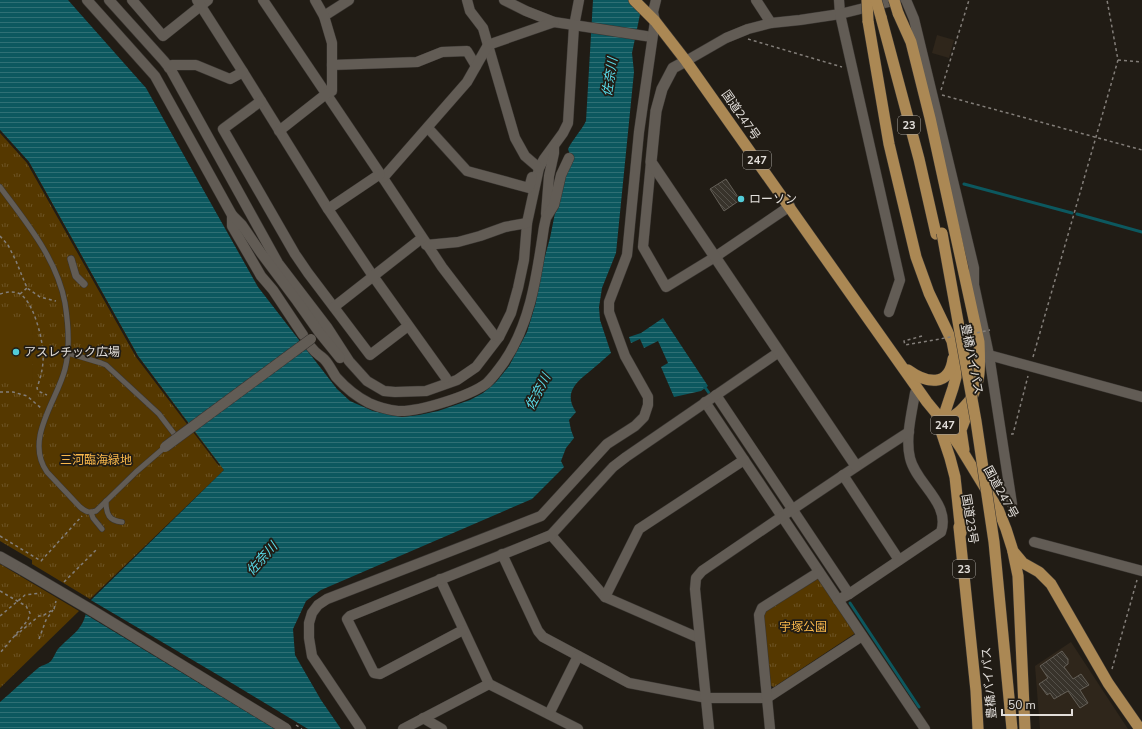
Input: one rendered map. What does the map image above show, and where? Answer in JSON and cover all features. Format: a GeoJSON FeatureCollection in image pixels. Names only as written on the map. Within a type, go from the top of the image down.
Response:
{"type":"FeatureCollection","features":[{"type":"Feature","properties":{"kind":"highway","name":"国道247号"},"geometry":{"type":"LineString","coordinates":[[634,0],[652,18],[686,61],[790,206],[860,308],[928,413]]}},
{"type":"Feature","properties":{"kind":"highway"},"geometry":{"type":"LineString","coordinates":[[867,0],[868,21],[889,144],[916,257],[929,293],[948,329],[956,362],[956,377],[941,419],[941,431],[955,477],[960,533]]}},
{"type":"Feature","properties":{"kind":"highway","name":"豊橋バイパス"},"geometry":{"type":"LineString","coordinates":[[876,0],[884,17]]}},
{"type":"Feature","properties":{"kind":"highway","name":"豊橋バイパス"},"geometry":{"type":"LineString","coordinates":[[882,0],[884,17],[918,160],[939,233],[976,421],[991,527],[1012,729]]}},
{"type":"Feature","properties":{"kind":"highway"},"geometry":{"type":"LineString","coordinates":[[894,0],[911,42],[930,118],[979,342],[979,370],[976,389],[970,410],[964,420],[961,430],[962,443],[966,457]]}},
{"type":"Feature","properties":{"kind":"highway","name":"豊橋バイパス"},"geometry":{"type":"LineString","coordinates":[[939,233],[971,422],[988,543],[1006,729]]}},
{"type":"Feature","properties":{"kind":"highway","name":"国道247号"},"geometry":{"type":"LineString","coordinates":[[860,308],[927,402],[941,419],[966,457],[998,509],[1013,551]]}},
{"type":"Feature","properties":{"kind":"highway"},"geometry":{"type":"LineString","coordinates":[[904,368],[919,378],[930,381],[942,379],[949,372],[952,366],[952,341]]}},
{"type":"Feature","properties":{"kind":"highway"},"geometry":{"type":"LineString","coordinates":[[928,413],[934,418],[948,419],[954,417],[968,404],[974,395]]}},
{"type":"Feature","properties":{"kind":"highway","name":"国道23号"},"geometry":{"type":"LineString","coordinates":[[928,413],[937,432],[947,462],[960,533],[976,691],[978,729]]}},
{"type":"Feature","properties":{"kind":"highway"},"geometry":{"type":"LineString","coordinates":[[1013,551],[1018,558],[1040,572],[1051,584],[1108,682],[1140,729]]}},
{"type":"Feature","properties":{"kind":"highway"},"geometry":{"type":"LineString","coordinates":[[1013,551],[1018,576],[1025,729]]}},
{"type":"Feature","properties":{"kind":"street"},"geometry":{"type":"LineString","coordinates":[[87,0],[155,76],[232,215],[242,225],[261,253],[298,301],[359,373],[368,381],[384,391],[395,392],[426,390],[457,380],[467,374],[484,358],[511,313],[524,260],[527,223],[538,167]]}},
{"type":"Feature","properties":{"kind":"street"},"geometry":{"type":"LineString","coordinates":[[110,0],[170,68],[278,263],[323,330]]}},
{"type":"Feature","properties":{"kind":"street"},"geometry":{"type":"LineString","coordinates":[[132,0],[163,36],[202,2],[243,72],[328,209],[373,276],[446,378]]}},
{"type":"Feature","properties":{"kind":"street"},"geometry":{"type":"LineString","coordinates":[[262,0],[442,268],[496,336]]}},
{"type":"Feature","properties":{"kind":"street"},"geometry":{"type":"LineString","coordinates":[[279,131],[326,94],[332,91],[332,43],[324,16],[315,0]]}},
{"type":"Feature","properties":{"kind":"street"},"geometry":{"type":"LineString","coordinates":[[324,16],[349,0]]}},
{"type":"Feature","properties":{"kind":"street"},"geometry":{"type":"LineString","coordinates":[[467,0],[470,11],[483,28],[515,138],[525,156],[538,167]]}},
{"type":"Feature","properties":{"kind":"street"},"geometry":{"type":"LineString","coordinates":[[504,0],[526,12],[554,22],[650,37]]}},
{"type":"Feature","properties":{"kind":"street"},"geometry":{"type":"LineString","coordinates":[[428,128],[467,171],[529,188],[538,167],[554,146],[568,123],[579,0]]}},
{"type":"Feature","properties":{"kind":"street"},"geometry":{"type":"LineString","coordinates":[[361,729],[312,656],[309,638],[309,623],[312,612],[318,605],[327,599],[541,516],[607,444],[635,426],[644,417],[648,405],[648,397],[625,356],[609,312],[609,302],[627,255],[639,132],[652,18],[656,0]]}},
{"type":"Feature","properties":{"kind":"street"},"geometry":{"type":"LineString","coordinates":[[756,0],[771,23]]}},
{"type":"Feature","properties":{"kind":"street"},"geometry":{"type":"LineString","coordinates":[[839,0],[840,14],[900,280],[890,312]]}},
{"type":"Feature","properties":{"kind":"street"},"geometry":{"type":"LineString","coordinates":[[790,206],[715,257],[666,287],[643,248],[656,111],[662,89],[673,68],[748,28],[771,23],[840,14],[897,0]]}},
{"type":"Feature","properties":{"kind":"street"},"geometry":{"type":"LineString","coordinates":[[906,0],[914,19],[974,268],[974,285],[989,356],[1012,504]]}},
{"type":"Feature","properties":{"kind":"street"},"geometry":{"type":"LineString","coordinates":[[328,209],[381,176],[428,128],[467,82],[488,45],[554,22]]}},
{"type":"Feature","properties":{"kind":"street"},"geometry":{"type":"LineString","coordinates":[[332,65],[417,62],[442,52],[467,51],[476,66]]}},
{"type":"Feature","properties":{"kind":"street"},"geometry":{"type":"LineString","coordinates":[[170,68],[172,65],[196,64],[230,79],[243,72]]}},
{"type":"Feature","properties":{"kind":"street"},"geometry":{"type":"LineString","coordinates":[[261,101],[223,129],[295,254],[370,355],[408,326]]}},
{"type":"Feature","properties":{"kind":"street"},"geometry":{"type":"LineString","coordinates":[[232,215],[232,226],[257,270],[273,290],[316,354],[324,359],[336,376],[349,390],[368,403],[378,407],[399,411],[420,408],[446,402],[471,392],[487,382],[504,363],[513,348],[531,303],[546,218],[549,176],[554,146]]}},
{"type":"Feature","properties":{"kind":"street"},"geometry":{"type":"LineString","coordinates":[[546,218],[554,205],[561,175],[569,158]]}},
{"type":"Feature","properties":{"kind":"street"},"geometry":{"type":"LineString","coordinates":[[651,162],[856,466]]}},
{"type":"Feature","properties":{"kind":"street"},"geometry":{"type":"LineString","coordinates":[[334,307],[373,276],[424,242],[458,242],[505,227],[527,223]]}},
{"type":"Feature","properties":{"kind":"street"},"geometry":{"type":"LineString","coordinates":[[71,259],[76,276],[84,284]]}},
{"type":"Feature","properties":{"kind":"street"},"geometry":{"type":"LineString","coordinates":[[165,447],[323,330]]}},
{"type":"Feature","properties":{"kind":"street"},"geometry":{"type":"LineString","coordinates":[[359,373],[368,373],[387,385],[415,386],[430,383],[457,373],[470,363],[496,336]]}},
{"type":"Feature","properties":{"kind":"street"},"geometry":{"type":"LineString","coordinates":[[463,630],[380,674],[374,673],[347,619],[350,616],[551,535],[613,467],[779,352]]}},
{"type":"Feature","properties":{"kind":"street"},"geometry":{"type":"LineString","coordinates":[[989,356],[1142,396]]}},
{"type":"Feature","properties":{"kind":"street"},"geometry":{"type":"LineString","coordinates":[[838,600],[941,532],[943,526],[940,506],[914,471],[909,456],[909,432],[915,393]]}},
{"type":"Feature","properties":{"kind":"street"},"geometry":{"type":"LineString","coordinates":[[716,395],[849,594]]}},
{"type":"Feature","properties":{"kind":"street"},"geometry":{"type":"LineString","coordinates":[[705,402],[925,729]]}},
{"type":"Feature","properties":{"kind":"street"},"geometry":{"type":"LineString","coordinates":[[709,729],[699,638],[695,589],[696,578],[702,571],[782,516],[909,432]]}},
{"type":"Feature","properties":{"kind":"street"},"geometry":{"type":"LineString","coordinates":[[605,597],[639,529],[744,460]]}},
{"type":"Feature","properties":{"kind":"street"},"geometry":{"type":"LineString","coordinates":[[843,475],[899,560]]}},
{"type":"Feature","properties":{"kind":"street"},"geometry":{"type":"LineString","coordinates":[[551,535],[605,597],[699,638]]}},
{"type":"Feature","properties":{"kind":"street"},"geometry":{"type":"LineString","coordinates":[[1034,542],[1141,571]]}},
{"type":"Feature","properties":{"kind":"street"},"geometry":{"type":"LineString","coordinates":[[502,554],[538,630],[543,637],[630,683],[706,698],[767,698],[862,636]]}},
{"type":"Feature","properties":{"kind":"street"},"geometry":{"type":"LineString","coordinates":[[0,556],[286,729]]}},
{"type":"Feature","properties":{"kind":"street"},"geometry":{"type":"LineString","coordinates":[[770,729],[759,615],[762,608],[819,572]]}},
{"type":"Feature","properties":{"kind":"street"},"geometry":{"type":"LineString","coordinates":[[440,580],[489,684],[578,729]]}},
{"type":"Feature","properties":{"kind":"street"},"geometry":{"type":"LineString","coordinates":[[549,714],[578,656]]}},
{"type":"Feature","properties":{"kind":"street"},"geometry":{"type":"LineString","coordinates":[[321,671],[369,729]]}},
{"type":"Feature","properties":{"kind":"street"},"geometry":{"type":"LineString","coordinates":[[403,729],[489,684]]}},
{"type":"Feature","properties":{"kind":"street"},"geometry":{"type":"LineString","coordinates":[[423,718],[442,729]]}},
{"type":"Feature","properties":{"kind":"lane"},"geometry":{"type":"LineString","coordinates":[[0,187],[31,229],[50,260],[60,283],[65,303],[68,353],[66,368],[59,390],[54,398],[40,434],[42,466],[51,477],[88,512],[102,529]]}},
{"type":"Feature","properties":{"kind":"lane"},"geometry":{"type":"LineString","coordinates":[[68,353],[106,365],[159,414],[175,435]]}},
{"type":"Feature","properties":{"kind":"lane"},"geometry":{"type":"LineString","coordinates":[[88,512],[96,511],[136,472],[165,447]]}},
{"type":"Feature","properties":{"kind":"lane"},"geometry":{"type":"LineString","coordinates":[[106,501],[108,514],[111,518],[115,521],[122,522]]}},
{"type":"Feature","properties":{"kind":"path"},"geometry":{"type":"LineString","coordinates":[[969,0],[940,94],[1142,150]]}},
{"type":"Feature","properties":{"kind":"path"},"geometry":{"type":"LineString","coordinates":[[1001,433],[1014,434],[1031,367],[1118,60],[1107,0]]}},
{"type":"Feature","properties":{"kind":"path"},"geometry":{"type":"LineString","coordinates":[[733,35],[841,67],[852,65]]}},
{"type":"Feature","properties":{"kind":"path"},"geometry":{"type":"LineString","coordinates":[[1118,60],[1142,62]]}},
{"type":"Feature","properties":{"kind":"path"},"geometry":{"type":"LineString","coordinates":[[0,236],[8,245],[16,260],[27,288],[40,297],[65,303]]}},
{"type":"Feature","properties":{"kind":"path"},"geometry":{"type":"LineString","coordinates":[[20,294],[27,288]]}},
{"type":"Feature","properties":{"kind":"path"},"geometry":{"type":"LineString","coordinates":[[0,294],[12,292],[20,294],[34,313],[38,322],[43,351],[42,373],[37,388],[38,390],[54,398]]}},
{"type":"Feature","properties":{"kind":"path"},"geometry":{"type":"LineString","coordinates":[[967,334],[990,330]]}},
{"type":"Feature","properties":{"kind":"path"},"geometry":{"type":"LineString","coordinates":[[922,336],[904,341],[905,345],[952,341]]}},
{"type":"Feature","properties":{"kind":"path"},"geometry":{"type":"LineString","coordinates":[[0,392],[13,392],[27,396],[48,413]]}},
{"type":"Feature","properties":{"kind":"path"},"geometry":{"type":"LineString","coordinates":[[0,536],[41,561],[88,512]]}},
{"type":"Feature","properties":{"kind":"path"},"geometry":{"type":"LineString","coordinates":[[1108,682],[1141,571]]}},
{"type":"Feature","properties":{"kind":"path"},"geometry":{"type":"LineString","coordinates":[[64,584],[67,579]]}},
{"type":"Feature","properties":{"kind":"path"},"geometry":{"type":"LineString","coordinates":[[0,591],[26,606],[30,613],[28,620],[0,653]]}},
{"type":"Feature","properties":{"kind":"path"},"geometry":{"type":"LineString","coordinates":[[39,639],[46,620],[54,609],[58,595]]}},
{"type":"Feature","properties":{"kind":"path"},"geometry":{"type":"LineString","coordinates":[[12,639],[39,616],[44,615],[54,609]]}},
{"type":"Feature","properties":{"kind":"shaded area"},"geometry":{"type":"Polygon","coordinates":[[[937,35],[954,40],[949,58],[932,53],[937,35]]]}},
{"type":"Feature","properties":{"kind":"shaded area"},"geometry":{"type":"Polygon","coordinates":[[[1071,642],[1128,729],[1040,729],[1035,666],[1071,642]]]}},
{"type":"Feature","properties":{"kind":"green space","name":"三河臨海緑地"},"geometry":{"type":"Polygon","coordinates":[[[0,130],[29,162],[224,470],[90,599],[32,564],[32,560],[0,541],[0,130]]]}},
{"type":"Feature","properties":{"kind":"green space","name":"アスレチック広場"},"geometry":{"type":"Polygon","coordinates":[[[0,321],[33,321],[32,382],[0,382],[0,321]]]}},
{"type":"Feature","properties":{"kind":"green space"},"geometry":{"type":"Polygon","coordinates":[[[0,564],[79,611],[0,688],[0,564]]]}},
{"type":"Feature","properties":{"kind":"green space","name":"宇塚公園"},"geometry":{"type":"Polygon","coordinates":[[[817,578],[820,579],[855,631],[854,634],[774,687],[771,686],[763,614],[765,610],[817,578]]]}},
{"type":"Feature","properties":{"kind":"water","name":"佐奈川"},"geometry":{"type":"Polygon","coordinates":[[[0,0],[68,0],[146,88],[258,287],[337,389],[350,401],[373,411],[402,417],[438,411],[470,400],[483,393],[496,382],[509,366],[527,332],[536,302],[537,285],[550,238],[555,213],[571,158],[568,149],[586,121],[593,0],[643,0],[632,53],[634,72],[616,253],[602,288],[599,307],[600,320],[611,353],[579,381],[572,390],[572,406],[576,412],[569,420],[574,438],[566,448],[561,461],[564,467],[532,499],[321,590],[306,601],[293,629],[295,655],[321,700],[341,729],[0,729],[0,702],[39,668],[53,659],[58,649],[78,630],[84,619],[87,604],[224,470],[138,356],[29,162],[0,130],[0,0]]]}},
{"type":"Feature","properties":{"kind":"water"},"geometry":{"type":"Polygon","coordinates":[[[663,318],[708,386],[701,391],[674,397],[661,367],[668,363],[658,341],[644,348],[640,339],[631,343],[629,337],[641,333],[663,318]]]}},
{"type":"Feature","properties":{"kind":"pier"},"geometry":{"type":"Polygon","coordinates":[[[0,130],[29,162],[138,356],[189,424],[297,344],[301,338],[308,348],[301,350],[194,431],[220,465],[219,466],[136,357],[27,163],[0,133],[0,130]]]}},
{"type":"Feature","properties":{"kind":"pier"},"geometry":{"type":"Polygon","coordinates":[[[89,599],[308,729],[275,729],[85,614],[85,604],[89,599]]]}},
{"type":"Feature","properties":{"kind":"building"},"geometry":{"type":"Polygon","coordinates":[[[726,179],[740,200],[724,211],[710,189],[726,179]]]}},
{"type":"Feature","properties":{"kind":"building"},"geometry":{"type":"Polygon","coordinates":[[[1062,651],[1068,659],[1068,664],[1064,667],[1073,679],[1081,674],[1089,685],[1080,690],[1088,703],[1080,708],[1068,691],[1054,699],[1050,693],[1047,695],[1039,684],[1048,678],[1040,666],[1062,651]]]}},
{"type":"Feature","properties":{"kind":"waterway"},"geometry":{"type":"LineString","coordinates":[[964,184],[1072,213]]}},
{"type":"Feature","properties":{"kind":"waterway"},"geometry":{"type":"LineString","coordinates":[[1077,214],[1142,232]]}},
{"type":"Feature","properties":{"kind":"waterway"},"geometry":{"type":"LineString","coordinates":[[704,386],[709,393]]}},
{"type":"Feature","properties":{"kind":"waterway"},"geometry":{"type":"LineString","coordinates":[[850,603],[919,707]]}},
{"type":"Feature","properties":{"kind":"place","name":"ローソン"},"geometry":{"type":"Point","coordinates":[741,199]}},
{"type":"Feature","properties":{"kind":"place","name":"アスレチック広場"},"geometry":{"type":"Point","coordinates":[16,352]}}]}
